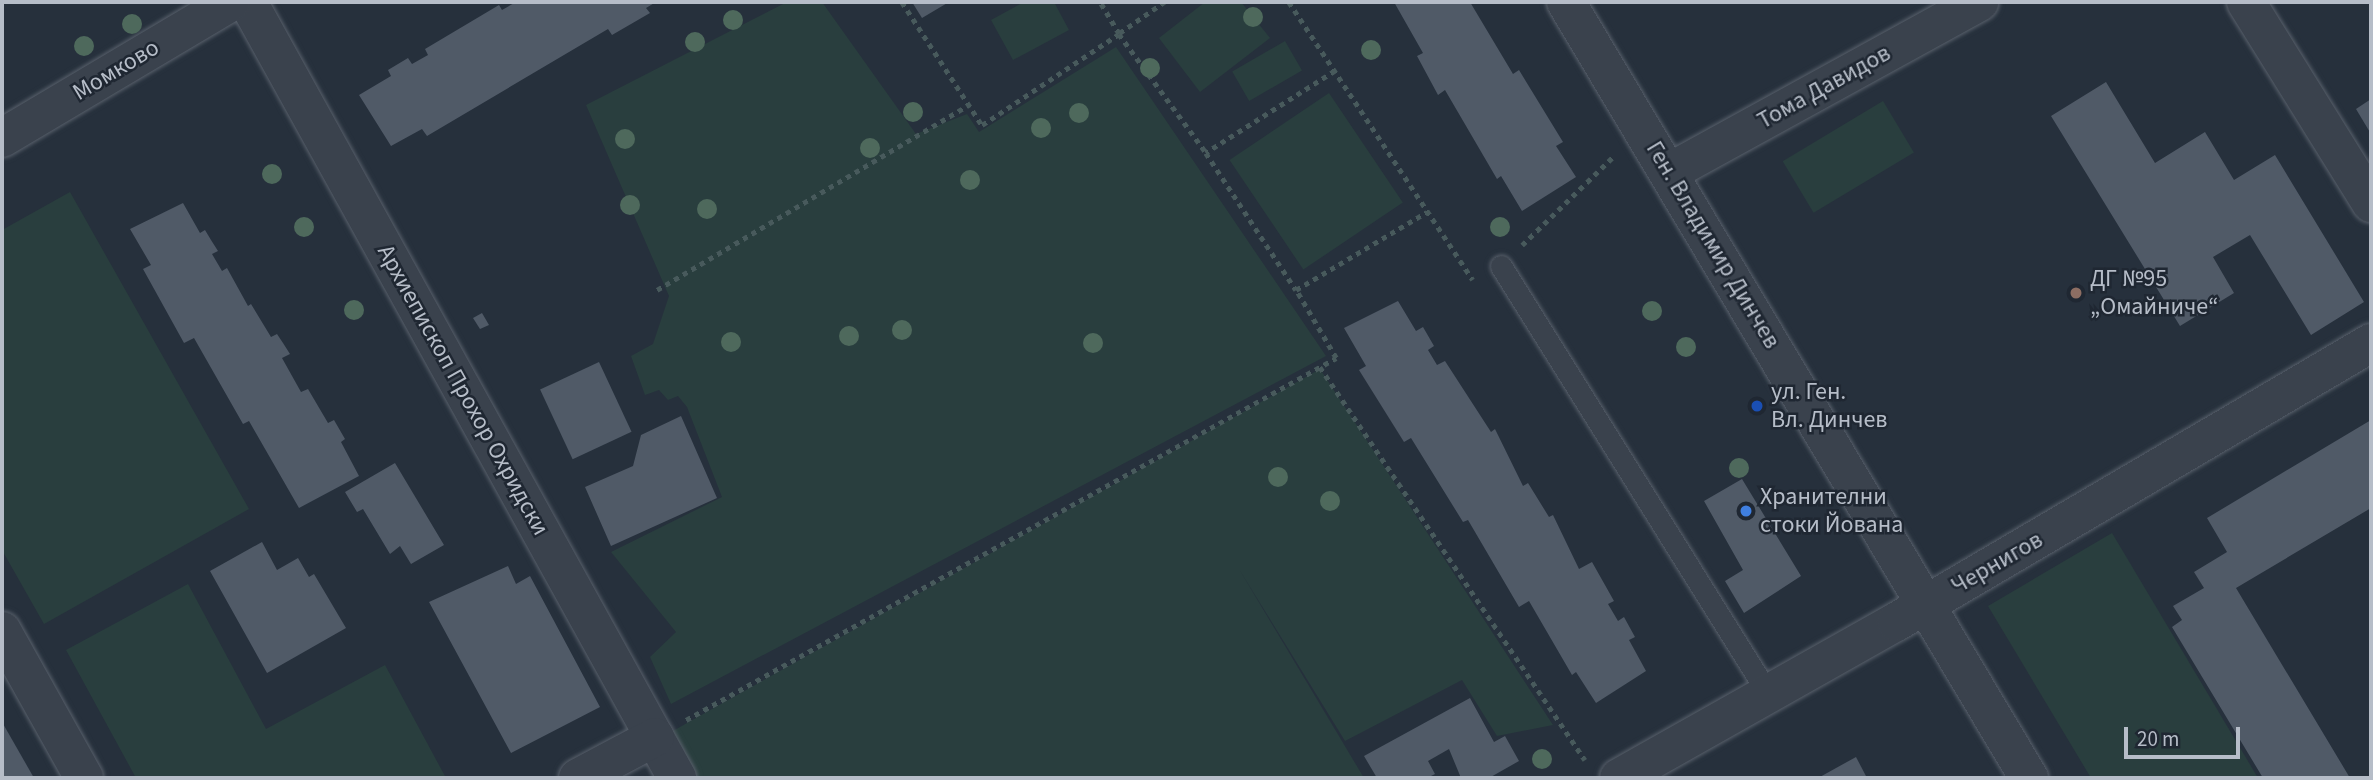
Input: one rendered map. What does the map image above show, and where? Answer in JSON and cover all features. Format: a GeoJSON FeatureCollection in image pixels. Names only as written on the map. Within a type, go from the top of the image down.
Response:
{"type":"FeatureCollection","features":[{"type":"Feature","properties":{"kind":"street","name":"Момково"},"geometry":{"type":"LineString","coordinates":[[2,138],[231,2]]}},
{"type":"Feature","properties":{"kind":"street","name":"Архиепископ Прохор Охридски"},"geometry":{"type":"LineString","coordinates":[[248,2],[677,778]]}},
{"type":"Feature","properties":{"kind":"street","name":"Ген. Владимир Динчев"},"geometry":{"type":"LineString","coordinates":[[1566,2],[1670,172],[2029,778]]}},
{"type":"Feature","properties":{"kind":"street","name":"Тома Давидов"},"geometry":{"type":"LineString","coordinates":[[1670,172],[1979,2]]}},
{"type":"Feature","properties":{"kind":"street"},"geometry":{"type":"LineString","coordinates":[[2246,2],[2371,204]]}},
{"type":"Feature","properties":{"kind":"street","name":"Чернигов"},"geometry":{"type":"LineString","coordinates":[[1604,773],[1769,695],[2371,343]]}},
{"type":"Feature","properties":{"kind":"street"},"geometry":{"type":"LineString","coordinates":[[8,656],[83,778]]}},
{"type":"Feature","properties":{"kind":"street"},"geometry":{"type":"LineString","coordinates":[[579,778],[655,737]]}},
{"type":"Feature","properties":{"kind":"lane"},"geometry":{"type":"LineString","coordinates":[[1501,266],[1769,695]]}},
{"type":"Feature","properties":{"kind":"path"},"geometry":{"type":"LineString","coordinates":[[902,2],[982,125],[1165,2]]}},
{"type":"Feature","properties":{"kind":"path"},"geometry":{"type":"LineString","coordinates":[[655,737],[1336,358],[1296,290],[1210,158],[1119,34],[1100,2]]}},
{"type":"Feature","properties":{"kind":"path"},"geometry":{"type":"LineString","coordinates":[[1289,2],[1472,281],[1501,266],[1615,154]]}},
{"type":"Feature","properties":{"kind":"path"},"geometry":{"type":"LineString","coordinates":[[1210,158],[1206,153],[1335,71]]}},
{"type":"Feature","properties":{"kind":"path"},"geometry":{"type":"LineString","coordinates":[[657,290],[969,105]]}},
{"type":"Feature","properties":{"kind":"path"},"geometry":{"type":"LineString","coordinates":[[1296,290],[1427,212]]}},
{"type":"Feature","properties":{"kind":"path"},"geometry":{"type":"LineString","coordinates":[[1320,367],[1604,773]]}},
{"type":"Feature","properties":{"kind":"green space"},"geometry":{"type":"Polygon","coordinates":[[[787,2],[822,2],[916,134],[967,114],[979,132],[1116,47],[1326,356],[671,704],[650,657],[676,632],[611,552],[722,497],[687,407],[678,396],[668,400],[659,390],[645,395],[631,356],[653,344],[669,296],[586,105],[787,2]]]}},
{"type":"Feature","properties":{"kind":"green space"},"geometry":{"type":"Polygon","coordinates":[[[1024,2],[1054,2],[1069,30],[1013,60],[991,20],[1024,2]]]}},
{"type":"Feature","properties":{"kind":"green space"},"geometry":{"type":"Polygon","coordinates":[[[1205,2],[1241,2],[1270,38],[1200,92],[1159,38],[1205,2]]]}},
{"type":"Feature","properties":{"kind":"green space"},"geometry":{"type":"Polygon","coordinates":[[[1285,41],[1302,70],[1249,101],[1232,72],[1285,41]]]}},
{"type":"Feature","properties":{"kind":"green space"},"geometry":{"type":"Polygon","coordinates":[[[1329,93],[1403,202],[1303,270],[1230,160],[1329,93]]]}},
{"type":"Feature","properties":{"kind":"green space"},"geometry":{"type":"Polygon","coordinates":[[[1883,101],[1914,152],[1814,213],[1783,161],[1883,101]]]}},
{"type":"Feature","properties":{"kind":"green space"},"geometry":{"type":"Polygon","coordinates":[[[70,192],[249,509],[44,624],[2,550],[2,230],[70,192]]]}},
{"type":"Feature","properties":{"kind":"green space"},"geometry":{"type":"Polygon","coordinates":[[[1320,369],[1553,725],[1497,736],[1462,680],[1345,741],[1239,569],[1364,778],[697,778],[671,732],[1320,369]]]}},
{"type":"Feature","properties":{"kind":"green space"},"geometry":{"type":"Polygon","coordinates":[[[2112,533],[2258,778],[2091,778],[1988,606],[2112,533]]]}},
{"type":"Feature","properties":{"kind":"green space"},"geometry":{"type":"Polygon","coordinates":[[[188,584],[266,729],[385,665],[446,778],[136,778],[66,650],[188,584]]]}},
{"type":"Feature","properties":{"kind":"building"},"geometry":{"type":"Polygon","coordinates":[[[516,2],[656,2],[646,8],[650,13],[612,35],[608,29],[427,136],[422,129],[391,146],[359,95],[391,76],[388,70],[408,58],[412,64],[428,55],[425,49],[499,5],[502,10],[516,2]]]}},
{"type":"Feature","properties":{"kind":"building"},"geometry":{"type":"Polygon","coordinates":[[[912,2],[949,2],[922,18],[912,2]]]}},
{"type":"Feature","properties":{"kind":"building"},"geometry":{"type":"Polygon","coordinates":[[[1394,2],[1470,2],[1513,74],[1519,70],[1563,142],[1556,146],[1576,177],[1522,211],[1501,176],[1497,179],[1445,90],[1438,95],[1417,56],[1423,53],[1394,2]]]}},
{"type":"Feature","properties":{"kind":"building"},"geometry":{"type":"Polygon","coordinates":[[[2106,82],[2155,163],[2205,132],[2234,180],[2275,155],[2364,302],[2311,335],[2250,235],[2213,257],[2234,293],[2180,326],[2051,116],[2106,82]]]}},
{"type":"Feature","properties":{"kind":"building"},"geometry":{"type":"Polygon","coordinates":[[[2371,99],[2371,134],[2356,109],[2371,99]]]}},
{"type":"Feature","properties":{"kind":"building"},"geometry":{"type":"Polygon","coordinates":[[[183,203],[200,233],[205,230],[218,251],[212,254],[222,271],[227,268],[248,306],[251,304],[271,337],[277,334],[290,354],[282,358],[301,392],[308,389],[328,423],[334,420],[345,439],[341,442],[359,476],[299,508],[249,421],[243,424],[194,338],[184,343],[143,269],[151,265],[130,229],[183,203]]]}},
{"type":"Feature","properties":{"kind":"building"},"geometry":{"type":"Polygon","coordinates":[[[1398,301],[1416,331],[1423,327],[1434,346],[1428,350],[1437,365],[1445,361],[1491,432],[1495,429],[1523,486],[1528,483],[1549,517],[1553,515],[1579,569],[1592,562],[1614,601],[1608,604],[1618,621],[1624,617],[1635,637],[1629,640],[1646,671],[1596,703],[1576,672],[1572,675],[1529,601],[1519,607],[1468,520],[1463,522],[1411,438],[1404,442],[1359,370],[1366,366],[1344,328],[1398,301]]]}},
{"type":"Feature","properties":{"kind":"building"},"geometry":{"type":"Polygon","coordinates":[[[482,313],[489,325],[480,329],[473,318],[482,313]]]}},
{"type":"Feature","properties":{"kind":"building"},"geometry":{"type":"Polygon","coordinates":[[[599,362],[632,432],[573,459],[540,389],[599,362]]]}},
{"type":"Feature","properties":{"kind":"building"},"geometry":{"type":"Polygon","coordinates":[[[681,416],[717,498],[611,546],[585,487],[633,466],[641,435],[681,416]]]}},
{"type":"Feature","properties":{"kind":"building"},"geometry":{"type":"Polygon","coordinates":[[[2371,420],[2371,508],[2236,588],[2350,778],[2263,778],[2172,627],[2182,620],[2173,606],[2204,588],[2194,572],[2227,552],[2207,518],[2371,420]]]}},
{"type":"Feature","properties":{"kind":"building"},"geometry":{"type":"Polygon","coordinates":[[[395,463],[444,545],[411,564],[400,546],[390,554],[363,509],[357,512],[345,492],[395,463]]]}},
{"type":"Feature","properties":{"kind":"building"},"geometry":{"type":"Polygon","coordinates":[[[1742,479],[1801,576],[1744,613],[1725,581],[1743,570],[1704,501],[1742,479]]]}},
{"type":"Feature","properties":{"kind":"building"},"geometry":{"type":"Polygon","coordinates":[[[262,542],[277,570],[298,558],[309,577],[314,574],[346,628],[267,673],[210,571],[262,542]]]}},
{"type":"Feature","properties":{"kind":"building"},"geometry":{"type":"Polygon","coordinates":[[[508,566],[516,584],[530,576],[600,707],[511,753],[429,602],[508,566]]]}},
{"type":"Feature","properties":{"kind":"building"},"geometry":{"type":"Polygon","coordinates":[[[1470,698],[1494,742],[1505,736],[1519,761],[1489,778],[1461,778],[1449,749],[1428,761],[1435,774],[1427,778],[1377,778],[1364,756],[1470,698]]]}},
{"type":"Feature","properties":{"kind":"building"},"geometry":{"type":"Polygon","coordinates":[[[2,722],[34,778],[2,778],[2,722]]]}},
{"type":"Feature","properties":{"kind":"building"},"geometry":{"type":"Polygon","coordinates":[[[1856,757],[1867,778],[1818,778],[1856,757]]]}},
{"type":"Feature","properties":{"kind":"place","name":"ДГ №95 „Омайниче“"},"geometry":{"type":"Point","coordinates":[2076,293]}},
{"type":"Feature","properties":{"kind":"place","name":"ул. Ген. Вл. Динчев"},"geometry":{"type":"Point","coordinates":[1757,406]}},
{"type":"Feature","properties":{"kind":"place","name":"Хранителни стоки Йована"},"geometry":{"type":"Point","coordinates":[1746,511]}}]}
